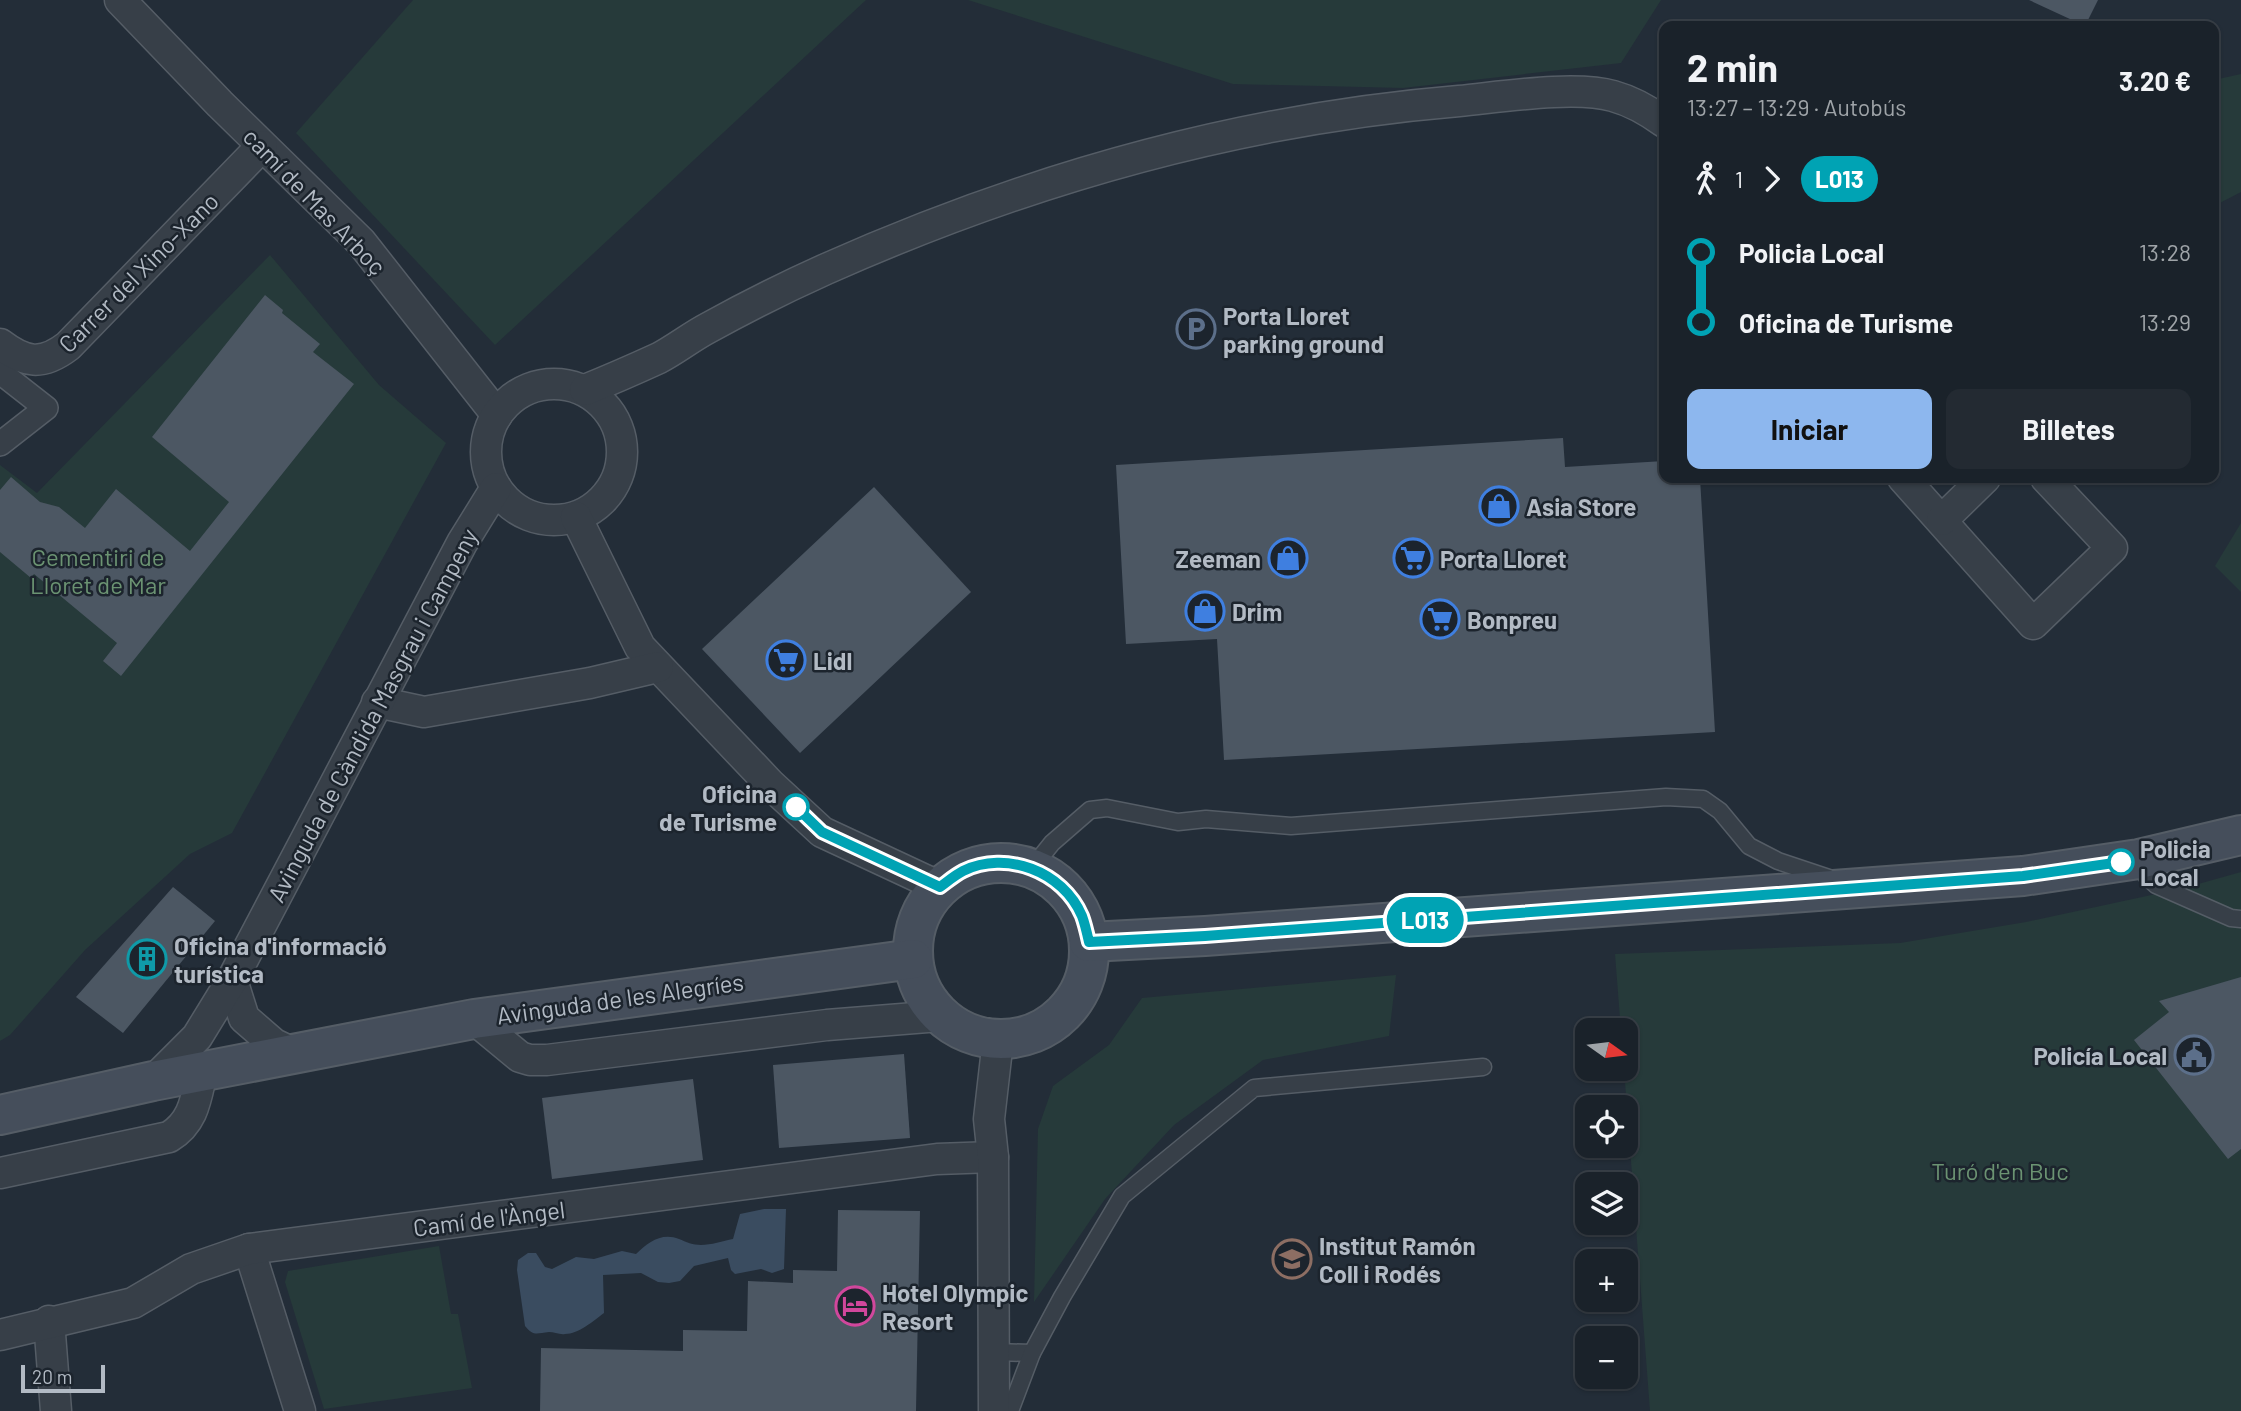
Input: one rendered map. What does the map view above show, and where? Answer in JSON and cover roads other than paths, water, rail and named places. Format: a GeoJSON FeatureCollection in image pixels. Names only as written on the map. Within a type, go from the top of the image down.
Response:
{"type":"FeatureCollection","features":[{"type":"Feature","properties":{"kind":"main road"},"geometry":{"type":"LineString","coordinates":[[1089,942],[1205,936],[2023,876],[2139,859],[2241,835]]}},
{"type":"Feature","properties":{"kind":"main road"},"geometry":{"type":"LineString","coordinates":[[990,863],[1018,864],[1032,868],[1066,891],[1082,915],[1089,942],[1085,979],[1066,1012],[1035,1033],[1017,1039],[975,1037],[954,1027],[940,1016],[924,996],[916,978],[913,958],[915,932],[923,908],[940,887],[963,871],[990,863]]}},
{"type":"Feature","properties":{"kind":"main road","name":"Avinguda de les Alegríes"},"geometry":{"type":"LineString","coordinates":[[474,1019],[913,958]]}},
{"type":"Feature","properties":{"kind":"main road"},"geometry":{"type":"LineString","coordinates":[[0,1115],[153,1081],[474,1019]]}},
{"type":"Feature","properties":{"kind":"street","name":"camí de Mas Arboç"},"geometry":{"type":"LineString","coordinates":[[120,0],[361,242],[497,415]]}},
{"type":"Feature","properties":{"kind":"street"},"geometry":{"type":"LineString","coordinates":[[586,390],[662,356],[748,306],[885,243],[1015,195],[1146,155],[1322,118],[1440,102],[1544,94],[1587,92],[1611,95],[1628,101],[1659,119]]}},
{"type":"Feature","properties":{"kind":"street","name":"Carrer del Xino-Xano"},"geometry":{"type":"LineString","coordinates":[[0,344],[16,356],[36,360],[54,357],[68,346],[262,145]]}},
{"type":"Feature","properties":{"kind":"street"},"geometry":{"type":"LineString","coordinates":[[0,372],[46,408],[0,444]]}},
{"type":"Feature","properties":{"kind":"street"},"geometry":{"type":"LineString","coordinates":[[546,384],[567,384],[586,390],[604,404],[617,423],[623,445],[621,468],[612,489],[596,506],[576,517],[558,521],[540,519],[515,507],[496,488],[488,470],[488,432],[509,399],[527,389],[546,384]]}},
{"type":"Feature","properties":{"kind":"street"},"geometry":{"type":"LineString","coordinates":[[1908,483],[2033,624],[2112,548],[2051,483]]}},
{"type":"Feature","properties":{"kind":"street"},"geometry":{"type":"LineString","coordinates":[[1942,520],[1980,483]]}},
{"type":"Feature","properties":{"kind":"street","name":"Avinguda de Càndida Masgrau i Campeny"},"geometry":{"type":"LineString","coordinates":[[153,1081],[197,1037],[232,981],[462,543],[496,488]]}},
{"type":"Feature","properties":{"kind":"street"},"geometry":{"type":"LineString","coordinates":[[576,517],[640,647],[770,784],[822,832],[940,887]]}},
{"type":"Feature","properties":{"kind":"street"},"geometry":{"type":"LineString","coordinates":[[377,702],[424,712],[590,683],[658,667]]}},
{"type":"Feature","properties":{"kind":"street"},"geometry":{"type":"LineString","coordinates":[[232,981],[244,1018],[274,1044],[295,1054]]}},
{"type":"Feature","properties":{"kind":"street","name":"Avinguda de les Alegríes"},"geometry":{"type":"LineString","coordinates":[[474,1019],[520,1057],[547,1060],[827,1025],[940,1016]]}},
{"type":"Feature","properties":{"kind":"street"},"geometry":{"type":"LineString","coordinates":[[995,1411],[993,1157],[989,1119],[998,1040]]}},
{"type":"Feature","properties":{"kind":"street"},"geometry":{"type":"LineString","coordinates":[[0,1173],[169,1137],[188,1121],[194,1108],[202,1072]]}},
{"type":"Feature","properties":{"kind":"street","name":"Camí de l'Àngel"},"geometry":{"type":"LineString","coordinates":[[0,1335],[49,1321],[133,1303],[191,1269],[249,1249],[937,1159],[993,1157]]}},
{"type":"Feature","properties":{"kind":"street"},"geometry":{"type":"LineString","coordinates":[[249,1249],[300,1411]]}},
{"type":"Feature","properties":{"kind":"street"},"geometry":{"type":"LineString","coordinates":[[49,1321],[56,1411]]}},
{"type":"Feature","properties":{"kind":"lane"},"geometry":{"type":"LineString","coordinates":[[1032,868],[1052,844],[1090,810],[1107,808],[1178,822],[1206,819],[1291,827],[1666,797],[1703,799],[1720,811],[1749,846],[1778,861],[1858,888]]}},
{"type":"Feature","properties":{"kind":"lane"},"geometry":{"type":"LineString","coordinates":[[2139,859],[2147,877],[2156,885],[2231,918],[2241,919]]}},
{"type":"Feature","properties":{"kind":"lane"},"geometry":{"type":"LineString","coordinates":[[1010,1411],[1032,1353],[1122,1196],[1254,1088],[1483,1067]]}},
{"type":"Feature","properties":{"kind":"lane"},"geometry":{"type":"LineString","coordinates":[[994,1352],[1032,1353]]}},
{"type":"Feature","properties":{"kind":"water"},"geometry":{"type":"Polygon","coordinates":[[[764,1209],[786,1209],[784,1269],[772,1273],[761,1269],[735,1274],[728,1258],[694,1266],[680,1281],[669,1283],[658,1282],[641,1273],[603,1275],[604,1313],[586,1327],[563,1334],[533,1333],[525,1326],[517,1270],[518,1260],[528,1253],[536,1253],[545,1267],[552,1269],[576,1257],[594,1259],[622,1251],[636,1254],[650,1242],[667,1237],[698,1245],[713,1244],[733,1239],[740,1214],[764,1209]]]}},
{"type":"Feature","properties":{"kind":"place","name":"Porta Lloret parking ground"},"geometry":{"type":"Point","coordinates":[1196,329]}},
{"type":"Feature","properties":{"kind":"place","name":"Asia Store"},"geometry":{"type":"Point","coordinates":[1499,506]}},
{"type":"Feature","properties":{"kind":"place","name":"Zeeman"},"geometry":{"type":"Point","coordinates":[1288,558]}},
{"type":"Feature","properties":{"kind":"place","name":"Porta Lloret"},"geometry":{"type":"Point","coordinates":[1413,558]}},
{"type":"Feature","properties":{"kind":"place","name":"Drim"},"geometry":{"type":"Point","coordinates":[1205,611]}},
{"type":"Feature","properties":{"kind":"place","name":"Bonpreu"},"geometry":{"type":"Point","coordinates":[1440,619]}},
{"type":"Feature","properties":{"kind":"place","name":"Lidl"},"geometry":{"type":"Point","coordinates":[786,660]}},
{"type":"Feature","properties":{"kind":"place","name":"Oficina de Turisme"},"geometry":{"type":"Point","coordinates":[796,807]}},
{"type":"Feature","properties":{"kind":"place","name":"Policia Local"},"geometry":{"type":"Point","coordinates":[2121,862]}},
{"type":"Feature","properties":{"kind":"place","name":"Oficina d'informació turística"},"geometry":{"type":"Point","coordinates":[147,959]}},
{"type":"Feature","properties":{"kind":"place","name":"Policía Local"},"geometry":{"type":"Point","coordinates":[2194,1055]}},
{"type":"Feature","properties":{"kind":"place","name":"Institut Ramón Coll i Rodés"},"geometry":{"type":"Point","coordinates":[1292,1259]}},
{"type":"Feature","properties":{"kind":"place","name":"Hotel Olympic Resort"},"geometry":{"type":"Point","coordinates":[855,1306]}},
{"type":"Feature","properties":{"kind":"park label","name":"Cementiri de Lloret de Mar"},"geometry":{"type":"Point","coordinates":[98,570]}},
{"type":"Feature","properties":{"kind":"park label","name":"Turó d'en Buc"},"geometry":{"type":"Point","coordinates":[2000,1170]}}]}
